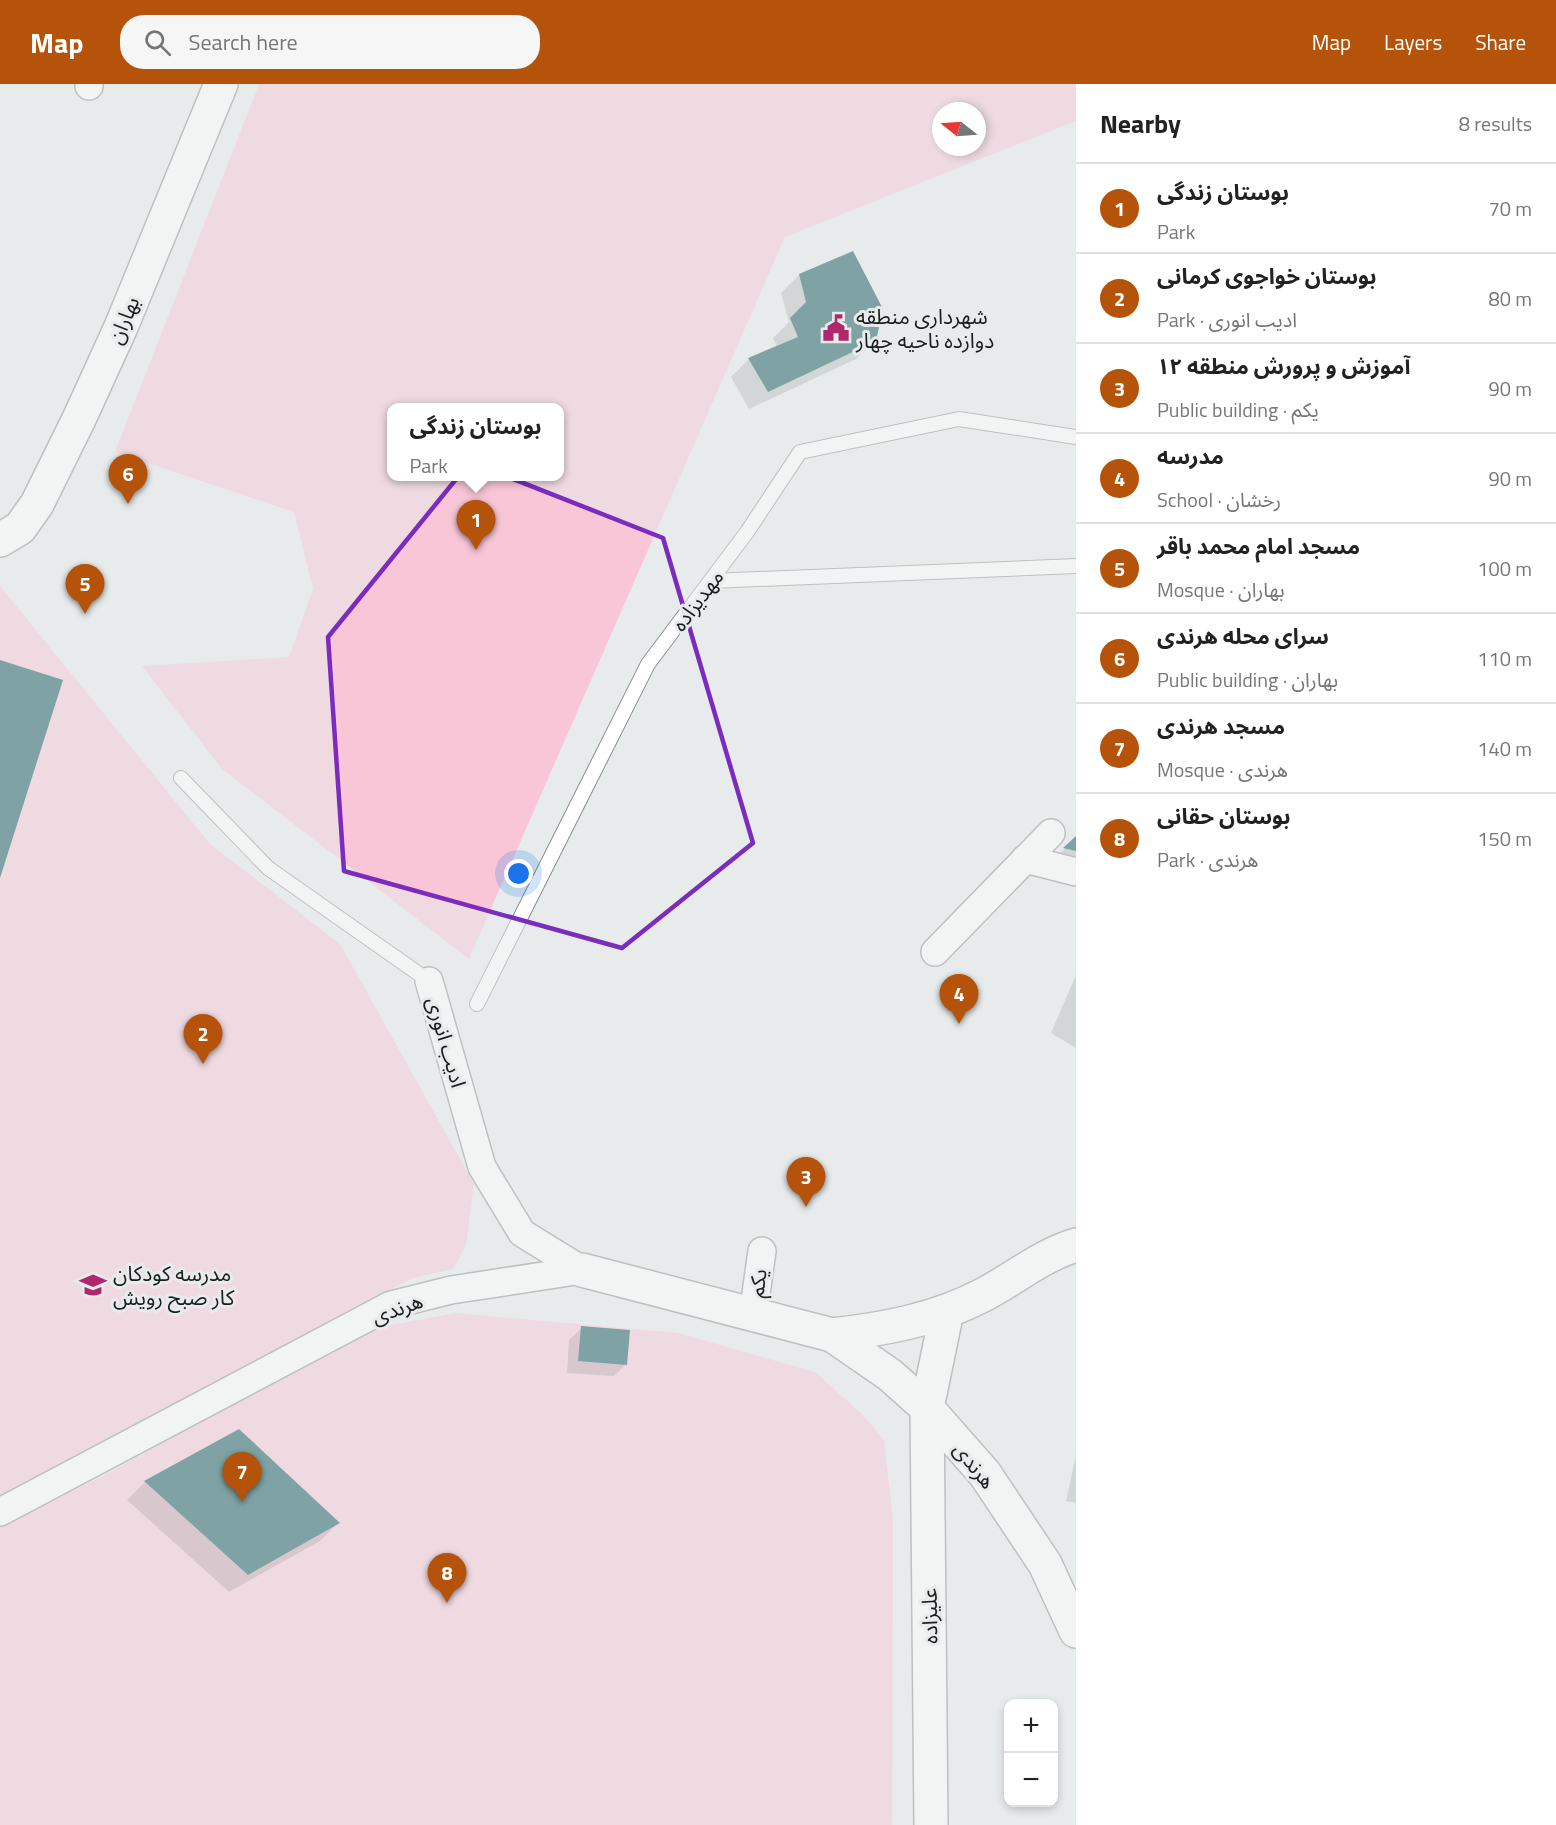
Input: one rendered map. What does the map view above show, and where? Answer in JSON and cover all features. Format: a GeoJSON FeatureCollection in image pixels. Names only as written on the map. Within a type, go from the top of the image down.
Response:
{"type":"FeatureCollection","features":[{"type":"Feature","properties":{"kind":"street","name":"بهاران"},"geometry":{"type":"LineString","coordinates":[[0,540],[20,528],[37,504],[74,429],[121,327],[221,84]]}},
{"type":"Feature","properties":{"kind":"street"},"geometry":{"type":"LineString","coordinates":[[935,952],[1051,833]]}},
{"type":"Feature","properties":{"kind":"street"},"geometry":{"type":"LineString","coordinates":[[1025,860],[1076,872]]}},
{"type":"Feature","properties":{"kind":"street","name":"ادیب انوری"},"geometry":{"type":"LineString","coordinates":[[429,981],[482,1167],[522,1233],[582,1270]]}},
{"type":"Feature","properties":{"kind":"street","name":"هرندی"},"geometry":{"type":"LineString","coordinates":[[0,1512],[391,1305],[451,1290],[582,1270],[832,1335],[890,1329],[947,1311],[982,1296],[1060,1250],[1076,1245]]}},
{"type":"Feature","properties":{"kind":"street","name":"یکم"},"geometry":{"type":"LineString","coordinates":[[753,1315],[762,1251]]}},
{"type":"Feature","properties":{"kind":"street","name":"علیزاده"},"geometry":{"type":"LineString","coordinates":[[932,1825],[927,1408],[947,1311]]}},
{"type":"Feature","properties":{"kind":"street","name":"هرندی"},"geometry":{"type":"LineString","coordinates":[[832,1335],[890,1375],[927,1408],[991,1483],[1045,1564],[1076,1631]]}},
{"type":"Feature","properties":{"kind":"lane","name":"مهدیزاده"},"geometry":{"type":"LineString","coordinates":[[477,1004],[648,664],[711,581],[800,452],[959,419],[1076,437]]}},
{"type":"Feature","properties":{"kind":"lane"},"geometry":{"type":"LineString","coordinates":[[711,581],[1076,566]]}},
{"type":"Feature","properties":{"kind":"lane","name":"ادیب انوری"},"geometry":{"type":"LineString","coordinates":[[181,778],[268,868],[429,981]]}},
{"type":"Feature","properties":{"kind":"highlighted area"},"geometry":{"type":"Polygon","coordinates":[[[470,462],[663,538],[753,843],[622,948],[344,871],[328,637],[470,462]]]}},
{"type":"Feature","properties":{"kind":"shaded area"},"geometry":{"type":"Polygon","coordinates":[[[259,84],[1076,84],[1076,121],[785,237],[469,959],[222,769],[142,666],[289,657],[313,589],[294,512],[115,452],[259,84]]]}},
{"type":"Feature","properties":{"kind":"shaded area"},"geometry":{"type":"Polygon","coordinates":[[[0,586],[210,844],[340,944],[474,1184],[466,1245],[453,1269],[413,1278],[0,1495],[0,586]]]}},
{"type":"Feature","properties":{"kind":"shaded area"},"geometry":{"type":"Polygon","coordinates":[[[455,1313],[678,1333],[815,1372],[864,1416],[884,1440],[893,1519],[892,1825],[0,1825],[0,1527],[111,1472],[359,1331],[455,1313]]]}},
{"type":"Feature","properties":{"kind":"building","name":"شهرداری منطقه دوازده ناحیه چهار"},"geometry":{"type":"Polygon","coordinates":[[[853,251],[883,309],[876,341],[768,392],[748,358],[798,337],[790,318],[806,302],[799,274],[853,251]]]}},
{"type":"Feature","properties":{"kind":"building"},"geometry":{"type":"Polygon","coordinates":[[[0,660],[63,680],[0,878],[0,660]]]}},
{"type":"Feature","properties":{"kind":"building"},"geometry":{"type":"Polygon","coordinates":[[[1076,836],[1076,851],[1063,848],[1076,836]]]}},
{"type":"Feature","properties":{"kind":"building"},"geometry":{"type":"Polygon","coordinates":[[[581,1326],[630,1330],[627,1365],[578,1361],[581,1326]]]}},
{"type":"Feature","properties":{"kind":"building"},"geometry":{"type":"Polygon","coordinates":[[[239,1429],[340,1523],[248,1575],[144,1481],[239,1429]]]}},
{"type":"Feature","properties":{"kind":"place","name":"شهرداری منطقه دوازده ناحیه چهار"},"geometry":{"type":"Point","coordinates":[836,328]}},
{"type":"Feature","properties":{"kind":"place","name":"سرای محله هرندی"},"geometry":{"type":"Point","coordinates":[128,504]}},
{"type":"Feature","properties":{"kind":"place","name":"بوستان زندگی"},"geometry":{"type":"Point","coordinates":[476,550]}},
{"type":"Feature","properties":{"kind":"place","name":"مسجد امام محمد باقر"},"geometry":{"type":"Point","coordinates":[85,614]}},
{"type":"Feature","properties":{"kind":"place","name":"مدرسه"},"geometry":{"type":"Point","coordinates":[959,1024]}},
{"type":"Feature","properties":{"kind":"place","name":"بوستان خواجوی کرمانی"},"geometry":{"type":"Point","coordinates":[203,1064]}},
{"type":"Feature","properties":{"kind":"place","name":"آموزش و پرورش منطقه ۱۲"},"geometry":{"type":"Point","coordinates":[806,1207]}},
{"type":"Feature","properties":{"kind":"place","name":"مدرسه کودکان کار صبح رویش"},"geometry":{"type":"Point","coordinates":[93,1285]}},
{"type":"Feature","properties":{"kind":"place","name":"مسجد هرندی"},"geometry":{"type":"Point","coordinates":[242,1502]}},
{"type":"Feature","properties":{"kind":"place","name":"بوستان حقانی"},"geometry":{"type":"Point","coordinates":[447,1603]}}]}
